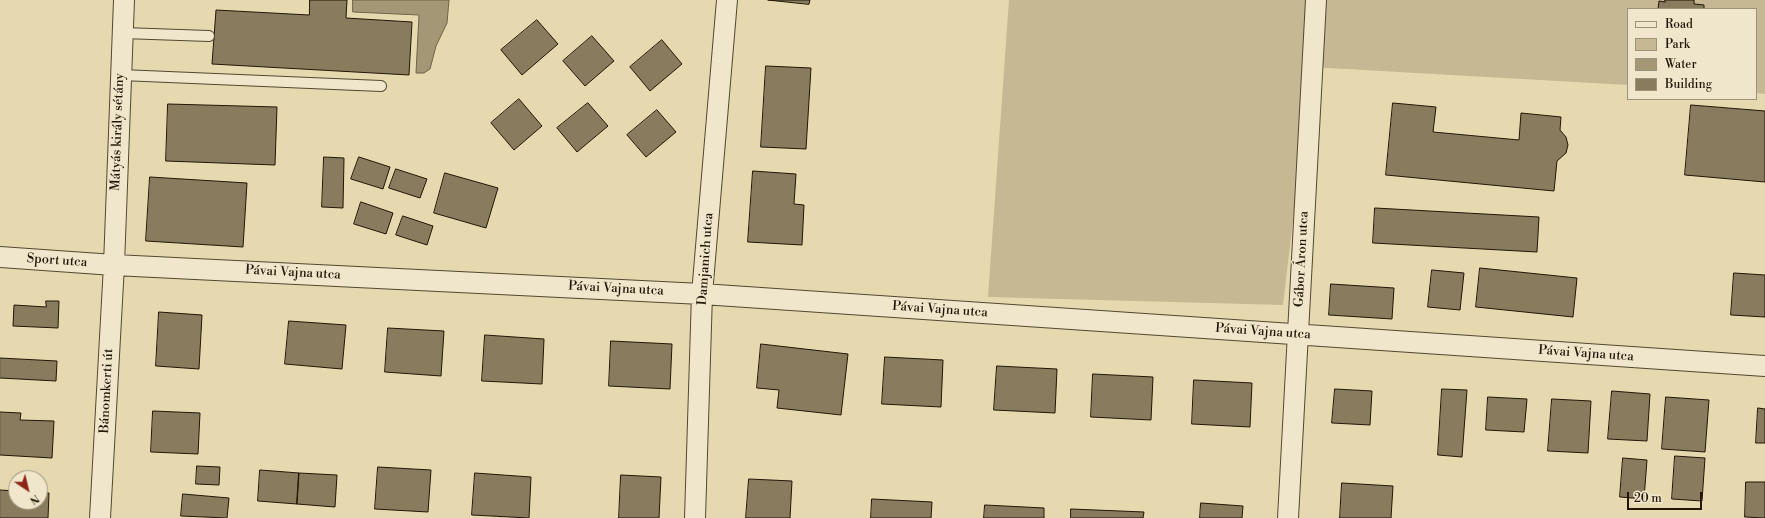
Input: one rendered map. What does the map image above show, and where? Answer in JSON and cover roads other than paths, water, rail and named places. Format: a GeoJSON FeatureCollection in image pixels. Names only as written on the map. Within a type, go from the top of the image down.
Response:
{"type":"FeatureCollection","features":[{"type":"Feature","properties":{"kind":"street","name":"Mátyás király sétány"},"geometry":{"type":"LineString","coordinates":[[114,265],[124,0]]}},
{"type":"Feature","properties":{"kind":"street","name":"Damjanich utca"},"geometry":{"type":"LineString","coordinates":[[695,518],[702,294],[727,0]]}},
{"type":"Feature","properties":{"kind":"street","name":"Gábor Áron utca"},"geometry":{"type":"LineString","coordinates":[[1288,518],[1316,0]]}},
{"type":"Feature","properties":{"kind":"street","name":"Sport utca"},"geometry":{"type":"LineString","coordinates":[[0,256],[114,265]]}},
{"type":"Feature","properties":{"kind":"street","name":"Pávai Vajna utca"},"geometry":{"type":"LineString","coordinates":[[114,265],[702,294],[1765,366]]}},
{"type":"Feature","properties":{"kind":"street","name":"Bánomkerti út"},"geometry":{"type":"LineString","coordinates":[[100,518],[114,265]]}},
{"type":"Feature","properties":{"kind":"lane"},"geometry":{"type":"LineString","coordinates":[[123,32],[209,36]]}},
{"type":"Feature","properties":{"kind":"lane"},"geometry":{"type":"LineString","coordinates":[[121,75],[381,86]]}},
{"type":"Feature","properties":{"kind":"water"},"geometry":{"type":"Polygon","coordinates":[[[353,0],[449,0],[447,23],[436,46],[430,69],[424,73],[416,73],[419,15],[353,12],[353,0]]]}}]}
